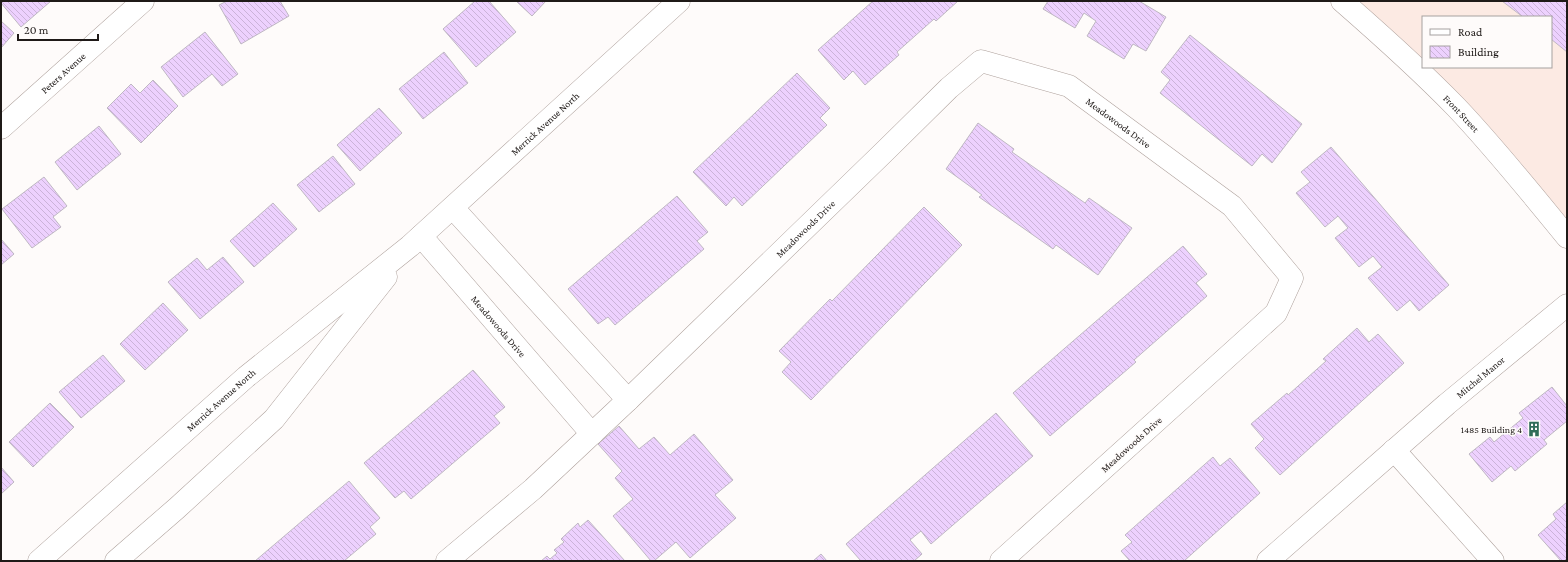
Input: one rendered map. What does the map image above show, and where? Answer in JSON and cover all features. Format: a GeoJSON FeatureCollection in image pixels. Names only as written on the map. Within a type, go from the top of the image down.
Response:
{"type":"FeatureCollection","features":[{"type":"Feature","properties":{"kind":"street","name":"Peters Avenue"},"geometry":{"type":"LineString","coordinates":[[1,128],[144,1]]}},
{"type":"Feature","properties":{"kind":"street","name":"Merrick Avenue North"},"geometry":{"type":"LineString","coordinates":[[39,561],[246,377],[416,241],[679,1]]}},
{"type":"Feature","properties":{"kind":"street","name":"Front Street"},"geometry":{"type":"LineString","coordinates":[[1342,1],[1383,37],[1456,108],[1509,167],[1567,237]]}},
{"type":"Feature","properties":{"kind":"street","name":"Meadowoods Drive"},"geometry":{"type":"LineString","coordinates":[[447,561],[533,489],[592,434],[949,88],[981,61],[1069,86],[1232,206],[1292,278],[1276,313],[1001,561]]}},
{"type":"Feature","properties":{"kind":"street"},"geometry":{"type":"LineString","coordinates":[[453,208],[628,400]]}},
{"type":"Feature","properties":{"kind":"street","name":"Merrick Avenue North"},"geometry":{"type":"LineString","coordinates":[[116,561],[178,508],[274,419],[416,241]]}},
{"type":"Feature","properties":{"kind":"street","name":"Meadowoods Drive"},"geometry":{"type":"LineString","coordinates":[[416,241],[592,434]]}},
{"type":"Feature","properties":{"kind":"street","name":"Mitchel Manor"},"geometry":{"type":"LineString","coordinates":[[1268,561],[1447,404],[1567,305]]}},
{"type":"Feature","properties":{"kind":"street"},"geometry":{"type":"LineString","coordinates":[[1394,450],[1494,561]]}},
{"type":"Feature","properties":{"kind":"shaded area"},"geometry":{"type":"Polygon","coordinates":[[[1340,1],[1567,1],[1567,241],[1423,73],[1340,1]]]}},
{"type":"Feature","properties":{"kind":"building"},"geometry":{"type":"Polygon","coordinates":[[[1,1],[51,1],[21,27],[1,3],[1,1]]]}},
{"type":"Feature","properties":{"kind":"building"},"geometry":{"type":"Polygon","coordinates":[[[227,1],[280,1],[289,16],[241,44],[219,5],[227,1]]]}},
{"type":"Feature","properties":{"kind":"building"},"geometry":{"type":"Polygon","coordinates":[[[475,1],[489,1],[516,32],[476,67],[443,29],[475,1]]]}},
{"type":"Feature","properties":{"kind":"building"},"geometry":{"type":"Polygon","coordinates":[[[516,1],[546,1],[532,16],[516,1]]]}},
{"type":"Feature","properties":{"kind":"building"},"geometry":{"type":"Polygon","coordinates":[[[873,1],[958,1],[936,21],[934,19],[897,52],[899,55],[865,85],[853,71],[844,80],[818,50],[873,1]]]}},
{"type":"Feature","properties":{"kind":"building"},"geometry":{"type":"Polygon","coordinates":[[[1048,1],[1139,1],[1166,17],[1146,51],[1133,44],[1124,59],[1087,36],[1096,21],[1084,13],[1075,28],[1043,9],[1048,1]]]}},
{"type":"Feature","properties":{"kind":"building"},"geometry":{"type":"Polygon","coordinates":[[[1502,1],[1567,1],[1567,52],[1552,40],[1552,16],[1522,16],[1502,1]]]}},
{"type":"Feature","properties":{"kind":"building"},"geometry":{"type":"Polygon","coordinates":[[[1,21],[14,33],[1,48],[1,21]]]}},
{"type":"Feature","properties":{"kind":"building"},"geometry":{"type":"Polygon","coordinates":[[[205,32],[238,74],[222,86],[212,74],[183,97],[161,67],[205,32]]]}},
{"type":"Feature","properties":{"kind":"building"},"geometry":{"type":"Polygon","coordinates":[[[1190,35],[1302,124],[1272,163],[1262,154],[1252,166],[1160,93],[1170,80],[1161,72],[1190,35]]]}},
{"type":"Feature","properties":{"kind":"building"},"geometry":{"type":"Polygon","coordinates":[[[444,52],[468,83],[423,119],[399,89],[444,52]]]}},
{"type":"Feature","properties":{"kind":"building"},"geometry":{"type":"Polygon","coordinates":[[[797,73],[830,108],[820,118],[827,125],[742,206],[734,197],[726,206],[693,172],[797,73]]]}},
{"type":"Feature","properties":{"kind":"building"},"geometry":{"type":"Polygon","coordinates":[[[153,80],[178,106],[141,143],[107,108],[131,84],[140,93],[153,80]]]}},
{"type":"Feature","properties":{"kind":"building"},"geometry":{"type":"Polygon","coordinates":[[[379,108],[402,133],[360,171],[337,145],[379,108]]]}},
{"type":"Feature","properties":{"kind":"building"},"geometry":{"type":"Polygon","coordinates":[[[978,123],[1014,149],[1012,152],[1085,203],[1089,198],[1132,228],[1098,275],[1056,245],[1053,249],[979,197],[982,195],[946,169],[978,123]]]}},
{"type":"Feature","properties":{"kind":"building"},"geometry":{"type":"Polygon","coordinates":[[[99,126],[121,154],[77,190],[55,162],[99,126]]]}},
{"type":"Feature","properties":{"kind":"building"},"geometry":{"type":"Polygon","coordinates":[[[1331,147],[1449,285],[1419,311],[1410,300],[1397,311],[1368,278],[1382,267],[1373,256],[1359,267],[1335,238],[1348,228],[1338,216],[1325,227],[1296,193],[1310,182],[1301,172],[1331,147]]]}},
{"type":"Feature","properties":{"kind":"building"},"geometry":{"type":"Polygon","coordinates":[[[333,156],[355,184],[319,212],[297,185],[333,156]]]}},
{"type":"Feature","properties":{"kind":"building"},"geometry":{"type":"Polygon","coordinates":[[[44,177],[67,206],[53,217],[61,227],[32,248],[2,209],[44,177]]]}},
{"type":"Feature","properties":{"kind":"building"},"geometry":{"type":"Polygon","coordinates":[[[677,196],[708,232],[697,241],[704,249],[615,325],[608,317],[598,324],[568,289],[677,196]]]}},
{"type":"Feature","properties":{"kind":"building"},"geometry":{"type":"Polygon","coordinates":[[[273,203],[297,229],[254,267],[230,241],[273,203]]]}},
{"type":"Feature","properties":{"kind":"building"},"geometry":{"type":"Polygon","coordinates":[[[924,207],[962,245],[811,400],[782,372],[791,362],[779,351],[830,299],[832,301],[924,207]]]}},
{"type":"Feature","properties":{"kind":"building"},"geometry":{"type":"Polygon","coordinates":[[[1,239],[14,254],[1,265],[1,239]]]}},
{"type":"Feature","properties":{"kind":"building"},"geometry":{"type":"Polygon","coordinates":[[[1183,246],[1207,274],[1196,283],[1207,296],[1134,360],[1136,362],[1050,436],[1013,393],[1183,246]]]}},
{"type":"Feature","properties":{"kind":"building"},"geometry":{"type":"Polygon","coordinates":[[[223,257],[244,282],[200,319],[168,282],[197,258],[207,270],[223,257]]]}},
{"type":"Feature","properties":{"kind":"building"},"geometry":{"type":"Polygon","coordinates":[[[163,303],[188,330],[145,370],[120,344],[163,303]]]}},
{"type":"Feature","properties":{"kind":"building"},"geometry":{"type":"Polygon","coordinates":[[[1357,328],[1369,342],[1378,334],[1404,363],[1280,475],[1255,448],[1264,439],[1251,424],[1287,393],[1288,395],[1326,361],[1323,359],[1357,328]]]}},
{"type":"Feature","properties":{"kind":"building"},"geometry":{"type":"Polygon","coordinates":[[[103,355],[125,381],[81,418],[59,392],[103,355]]]}},
{"type":"Feature","properties":{"kind":"building"},"geometry":{"type":"Polygon","coordinates":[[[473,370],[505,407],[494,416],[500,423],[411,499],[404,491],[395,498],[364,463],[473,370]]]}},
{"type":"Feature","properties":{"kind":"building","name":"1485 Building 4"},"geometry":{"type":"Polygon","coordinates":[[[1552,387],[1567,406],[1567,421],[1544,440],[1547,444],[1515,471],[1511,466],[1492,482],[1469,454],[1490,437],[1494,442],[1523,418],[1519,413],[1552,387]]]}},
{"type":"Feature","properties":{"kind":"building"},"geometry":{"type":"Polygon","coordinates":[[[50,403],[74,427],[33,467],[9,442],[50,403]]]}},
{"type":"Feature","properties":{"kind":"building"},"geometry":{"type":"Polygon","coordinates":[[[996,413],[1033,456],[931,544],[921,531],[910,540],[922,554],[914,561],[861,561],[846,544],[996,413]]]}},
{"type":"Feature","properties":{"kind":"building"},"geometry":{"type":"Polygon","coordinates":[[[619,426],[639,449],[654,437],[670,455],[694,434],[733,480],[715,495],[736,518],[690,558],[676,542],[654,561],[651,561],[613,516],[633,499],[615,478],[622,471],[598,444],[619,426]]]}},
{"type":"Feature","properties":{"kind":"building"},"geometry":{"type":"Polygon","coordinates":[[[1213,457],[1220,466],[1230,458],[1260,493],[1184,561],[1130,561],[1121,551],[1132,542],[1125,535],[1213,457]]]}},
{"type":"Feature","properties":{"kind":"building"},"geometry":{"type":"Polygon","coordinates":[[[1,467],[14,482],[1,494],[1,467]]]}},
{"type":"Feature","properties":{"kind":"building"},"geometry":{"type":"Polygon","coordinates":[[[349,481],[380,518],[370,527],[376,534],[344,561],[255,561],[349,481]]]}},
{"type":"Feature","properties":{"kind":"building"},"geometry":{"type":"Polygon","coordinates":[[[1567,502],[1567,558],[1564,561],[1561,561],[1538,535],[1556,519],[1553,514],[1567,502]]]}},
{"type":"Feature","properties":{"kind":"building"},"geometry":{"type":"Polygon","coordinates":[[[588,520],[625,561],[541,561],[547,556],[550,559],[557,553],[554,550],[564,542],[561,539],[578,523],[580,527],[588,520]]]}},
{"type":"Feature","properties":{"kind":"building"},"geometry":{"type":"Polygon","coordinates":[[[821,554],[827,561],[813,561],[821,554]]]}},
{"type":"Feature","properties":{"kind":"place","name":"1485 Building 4"},"geometry":{"type":"Point","coordinates":[1534,429]}}]}
